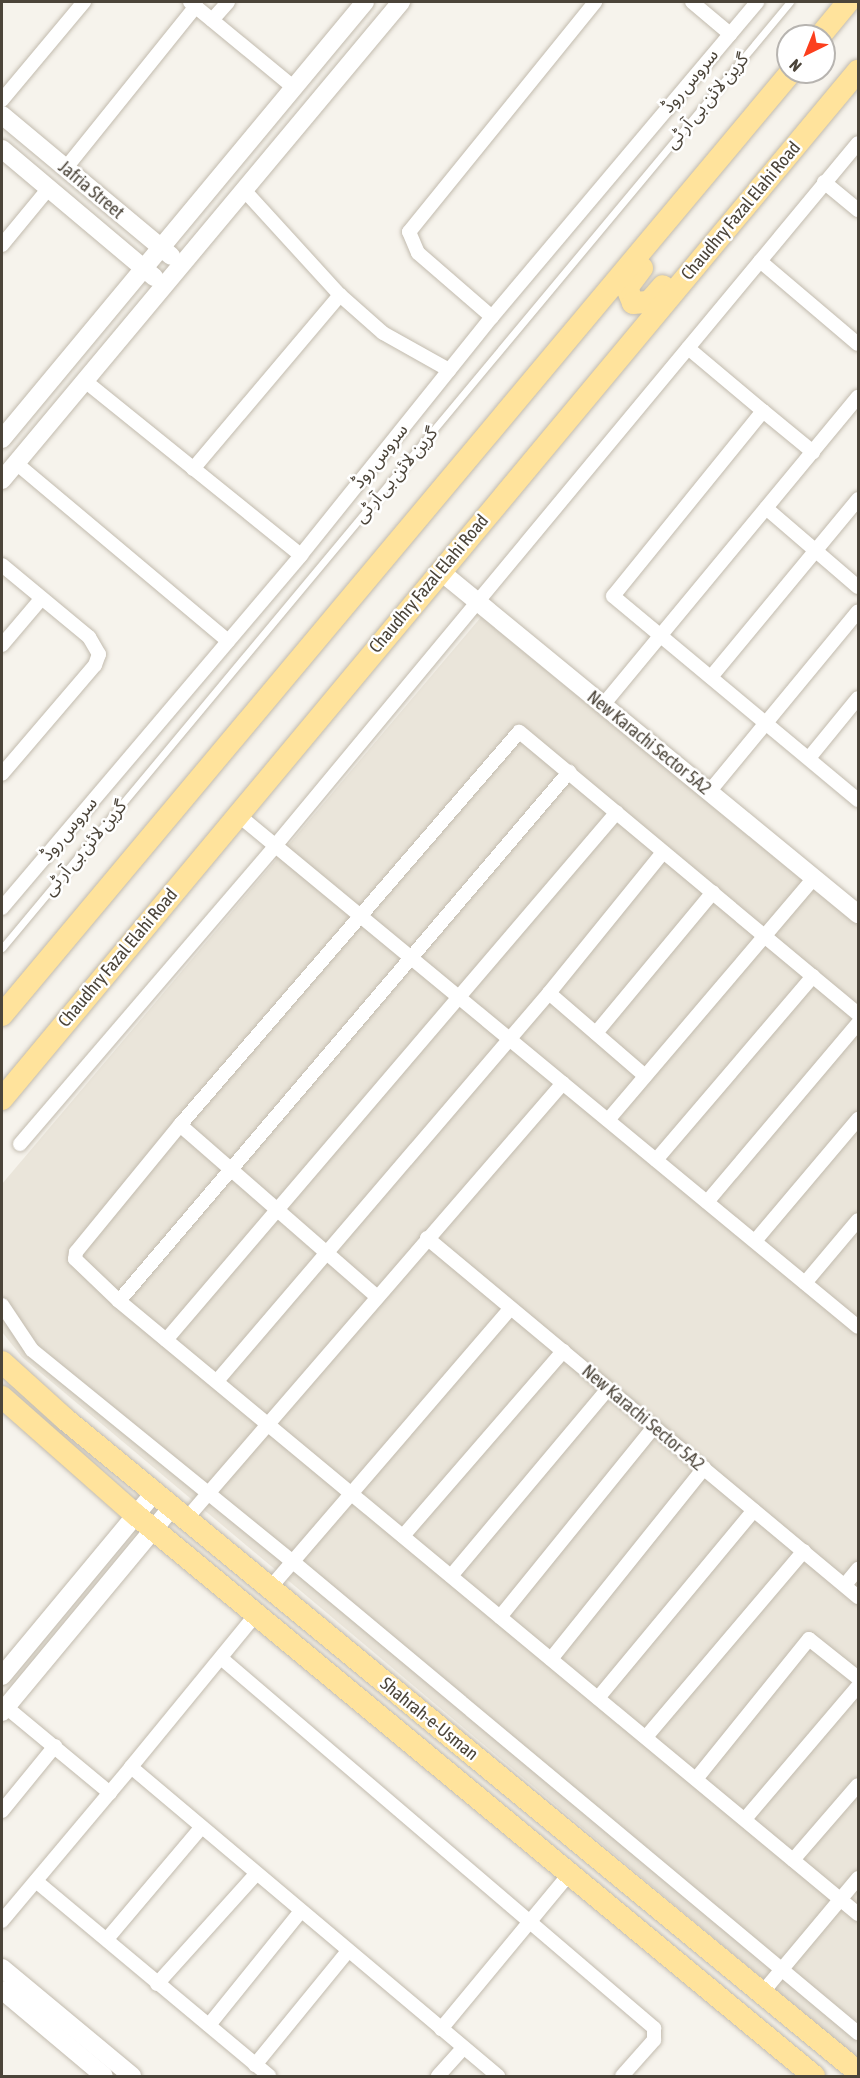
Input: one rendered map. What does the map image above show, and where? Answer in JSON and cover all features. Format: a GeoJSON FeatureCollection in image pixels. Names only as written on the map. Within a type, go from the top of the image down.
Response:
{"type":"FeatureCollection","features":[{"type":"Feature","properties":{"kind":"main road"},"geometry":{"type":"LineString","coordinates":[[830,24],[848,2]]}},
{"type":"Feature","properties":{"kind":"main road","name":"Chaudhry Fazal Elahi Road"},"geometry":{"type":"LineString","coordinates":[[2,1099],[237,813],[858,71]]}},
{"type":"Feature","properties":{"kind":"main road"},"geometry":{"type":"LineString","coordinates":[[2,1015],[782,84]]}},
{"type":"Feature","properties":{"kind":"main road"},"geometry":{"type":"LineString","coordinates":[[783,84],[748,140],[632,280],[627,292],[630,300],[641,306],[649,302],[767,160],[813,125]]}},
{"type":"Feature","properties":{"kind":"main road","name":"Shahrah-e-Usman"},"geometry":{"type":"LineString","coordinates":[[2,1362],[171,1506],[858,2072]]}},
{"type":"Feature","properties":{"kind":"main road","name":"Shahrah-e-Usman"},"geometry":{"type":"LineString","coordinates":[[2,1397],[145,1522],[814,2076]]}},
{"type":"Feature","properties":{"kind":"street"},"geometry":{"type":"LineString","coordinates":[[2,100],[84,2]]}},
{"type":"Feature","properties":{"kind":"street"},"geometry":{"type":"LineString","coordinates":[[212,20],[228,2]]}},
{"type":"Feature","properties":{"kind":"street"},"geometry":{"type":"LineString","coordinates":[[2,439],[365,2]]}},
{"type":"Feature","properties":{"kind":"street"},"geometry":{"type":"LineString","coordinates":[[2,480],[401,2]]}},
{"type":"Feature","properties":{"kind":"street"},"geometry":{"type":"LineString","coordinates":[[492,317],[418,253],[409,232],[595,2]]}},
{"type":"Feature","properties":{"kind":"street"},"geometry":{"type":"LineString","coordinates":[[692,2],[730,34]]}},
{"type":"Feature","properties":{"kind":"street","name":"سروس روڈ"},"geometry":{"type":"LineString","coordinates":[[2,908],[301,555],[492,317],[757,2]]}},
{"type":"Feature","properties":{"kind":"street"},"geometry":{"type":"LineString","coordinates":[[65,169],[193,4],[293,87]]}},
{"type":"Feature","properties":{"kind":"street","name":"Jafria Street"},"geometry":{"type":"LineString","coordinates":[[2,115],[182,265]]}},
{"type":"Feature","properties":{"kind":"street"},"geometry":{"type":"LineString","coordinates":[[20,1144],[275,846],[858,143]]}},
{"type":"Feature","properties":{"kind":"street","name":"Jafria Street"},"geometry":{"type":"LineString","coordinates":[[2,149],[165,285]]}},
{"type":"Feature","properties":{"kind":"street"},"geometry":{"type":"LineString","coordinates":[[825,182],[858,210]]}},
{"type":"Feature","properties":{"kind":"street"},"geometry":{"type":"LineString","coordinates":[[2,245],[49,188]]}},
{"type":"Feature","properties":{"kind":"street"},"geometry":{"type":"LineString","coordinates":[[244,190],[340,295],[383,333],[449,370]]}},
{"type":"Feature","properties":{"kind":"street"},"geometry":{"type":"LineString","coordinates":[[760,261],[858,344]]}},
{"type":"Feature","properties":{"kind":"street"},"geometry":{"type":"LineString","coordinates":[[193,469],[340,295]]}},
{"type":"Feature","properties":{"kind":"street"},"geometry":{"type":"LineString","coordinates":[[688,348],[813,452]]}},
{"type":"Feature","properties":{"kind":"street"},"geometry":{"type":"LineString","coordinates":[[85,381],[301,555]]}},
{"type":"Feature","properties":{"kind":"street"},"geometry":{"type":"LineString","coordinates":[[603,705],[858,397]]}},
{"type":"Feature","properties":{"kind":"street"},"geometry":{"type":"LineString","coordinates":[[763,411],[613,596],[858,800]]}},
{"type":"Feature","properties":{"kind":"street"},"geometry":{"type":"LineString","coordinates":[[16,463],[228,641]]}},
{"type":"Feature","properties":{"kind":"street"},"geometry":{"type":"LineString","coordinates":[[711,677],[858,499]]}},
{"type":"Feature","properties":{"kind":"street"},"geometry":{"type":"LineString","coordinates":[[766,508],[858,587]]}},
{"type":"Feature","properties":{"kind":"street"},"geometry":{"type":"LineString","coordinates":[[2,565],[89,637],[99,654],[95,665],[2,774]]}},
{"type":"Feature","properties":{"kind":"street","name":"New Karachi Sector 5A2"},"geometry":{"type":"LineString","coordinates":[[440,571],[858,914]]}},
{"type":"Feature","properties":{"kind":"street"},"geometry":{"type":"LineString","coordinates":[[2,645],[41,599]]}},
{"type":"Feature","properties":{"kind":"street"},"geometry":{"type":"LineString","coordinates":[[709,792],[858,611]]}},
{"type":"Feature","properties":{"kind":"street"},"geometry":{"type":"LineString","coordinates":[[809,758],[858,698]]}},
{"type":"Feature","properties":{"kind":"street"},"geometry":{"type":"LineString","coordinates":[[858,1014],[519,732],[362,917],[180,1125],[76,1252],[78,1265],[166,1340],[858,1914]]}},
{"type":"Feature","properties":{"kind":"street"},"geometry":{"type":"LineString","coordinates":[[120,1301],[230,1168],[569,772]]}},
{"type":"Feature","properties":{"kind":"street"},"geometry":{"type":"LineString","coordinates":[[166,1340],[617,812]]}},
{"type":"Feature","properties":{"kind":"street"},"geometry":{"type":"LineString","coordinates":[[237,813],[805,1283],[857,1322]]}},
{"type":"Feature","properties":{"kind":"street"},"geometry":{"type":"LineString","coordinates":[[217,1381],[549,993],[663,852]]}},
{"type":"Feature","properties":{"kind":"street"},"geometry":{"type":"LineString","coordinates":[[608,1120],[814,878]]}},
{"type":"Feature","properties":{"kind":"street"},"geometry":{"type":"LineString","coordinates":[[596,1033],[713,892]]}},
{"type":"Feature","properties":{"kind":"street"},"geometry":{"type":"LineString","coordinates":[[656,1160],[813,976]]}},
{"type":"Feature","properties":{"kind":"street"},"geometry":{"type":"LineString","coordinates":[[549,993],[645,1076]]}},
{"type":"Feature","properties":{"kind":"street"},"geometry":{"type":"LineString","coordinates":[[707,1202],[858,1023]]}},
{"type":"Feature","properties":{"kind":"street"},"geometry":{"type":"LineString","coordinates":[[2,1676],[145,1522],[171,1506],[209,1492],[562,1083]]}},
{"type":"Feature","properties":{"kind":"street"},"geometry":{"type":"LineString","coordinates":[[755,1241],[858,1119]]}},
{"type":"Feature","properties":{"kind":"street"},"geometry":{"type":"LineString","coordinates":[[180,1125],[376,1297]]}},
{"type":"Feature","properties":{"kind":"street"},"geometry":{"type":"LineString","coordinates":[[805,1283],[858,1220]]}},
{"type":"Feature","properties":{"kind":"street","name":"New Karachi Sector 5A2"},"geometry":{"type":"LineString","coordinates":[[427,1238],[858,1597]]}},
{"type":"Feature","properties":{"kind":"street"},"geometry":{"type":"LineString","coordinates":[[2,1305],[32,1350],[209,1492],[858,2033]]}},
{"type":"Feature","properties":{"kind":"street"},"geometry":{"type":"LineString","coordinates":[[270,1588],[350,1492],[511,1308]]}},
{"type":"Feature","properties":{"kind":"street"},"geometry":{"type":"LineString","coordinates":[[403,1536],[563,1351]]}},
{"type":"Feature","properties":{"kind":"street"},"geometry":{"type":"LineString","coordinates":[[451,1576],[608,1389]]}},
{"type":"Feature","properties":{"kind":"street"},"geometry":{"type":"LineString","coordinates":[[500,1617],[654,1427]]}},
{"type":"Feature","properties":{"kind":"street"},"geometry":{"type":"LineString","coordinates":[[550,1659],[704,1468]]}},
{"type":"Feature","properties":{"kind":"street"},"geometry":{"type":"LineString","coordinates":[[598,1698],[754,1510]]}},
{"type":"Feature","properties":{"kind":"street"},"geometry":{"type":"LineString","coordinates":[[110,1793],[55,1746],[4,1709],[145,1522]]}},
{"type":"Feature","properties":{"kind":"street"},"geometry":{"type":"LineString","coordinates":[[645,1737],[804,1551]]}},
{"type":"Feature","properties":{"kind":"street"},"geometry":{"type":"LineString","coordinates":[[844,1585],[858,1569]]}},
{"type":"Feature","properties":{"kind":"street"},"geometry":{"type":"LineString","coordinates":[[2,1921],[257,1613]]}},
{"type":"Feature","properties":{"kind":"street"},"geometry":{"type":"LineString","coordinates":[[696,1779],[809,1639],[858,1678]]}},
{"type":"Feature","properties":{"kind":"street"},"geometry":{"type":"LineString","coordinates":[[220,1658],[654,2028],[654,2040],[622,2076]]}},
{"type":"Feature","properties":{"kind":"street"},"geometry":{"type":"LineString","coordinates":[[744,1820],[858,1686]]}},
{"type":"Feature","properties":{"kind":"street"},"geometry":{"type":"LineString","coordinates":[[2,1811],[55,1746]]}},
{"type":"Feature","properties":{"kind":"street"},"geometry":{"type":"LineString","coordinates":[[131,1767],[200,1829],[498,2076]]}},
{"type":"Feature","properties":{"kind":"street"},"geometry":{"type":"LineString","coordinates":[[793,1860],[858,1785]]}},
{"type":"Feature","properties":{"kind":"street"},"geometry":{"type":"LineString","coordinates":[[107,1939],[200,1829]]}},
{"type":"Feature","properties":{"kind":"street"},"geometry":{"type":"LineString","coordinates":[[441,2029],[569,1874]]}},
{"type":"Feature","properties":{"kind":"street"},"geometry":{"type":"LineString","coordinates":[[157,1984],[255,1875]]}},
{"type":"Feature","properties":{"kind":"street"},"geometry":{"type":"LineString","coordinates":[[762,1992],[783,1970],[858,1878]]}},
{"type":"Feature","properties":{"kind":"street"},"geometry":{"type":"LineString","coordinates":[[36,1881],[269,2076]]}},
{"type":"Feature","properties":{"kind":"street"},"geometry":{"type":"LineString","coordinates":[[208,2025],[301,1911]]}},
{"type":"Feature","properties":{"kind":"street"},"geometry":{"type":"LineString","coordinates":[[255,2065],[348,1952]]}},
{"type":"Feature","properties":{"kind":"street"},"geometry":{"type":"LineString","coordinates":[[2,1968],[132,2076]]}},
{"type":"Feature","properties":{"kind":"street"},"geometry":{"type":"LineString","coordinates":[[2,1990],[105,2076]]}},
{"type":"Feature","properties":{"kind":"street"},"geometry":{"type":"LineString","coordinates":[[438,2076],[463,2048]]}},
{"type":"Feature","properties":{"kind":"lane","name":"گرین لائن بی آر ٹی"},"geometry":{"type":"LineString","coordinates":[[2,948],[790,2]]}},
{"type":"Feature","properties":{"kind":"shaded area"},"geometry":{"type":"Polygon","coordinates":[[[481,617],[858,926],[858,2059],[22,1357],[2,1332],[2,1184],[481,617]]]}}]}
